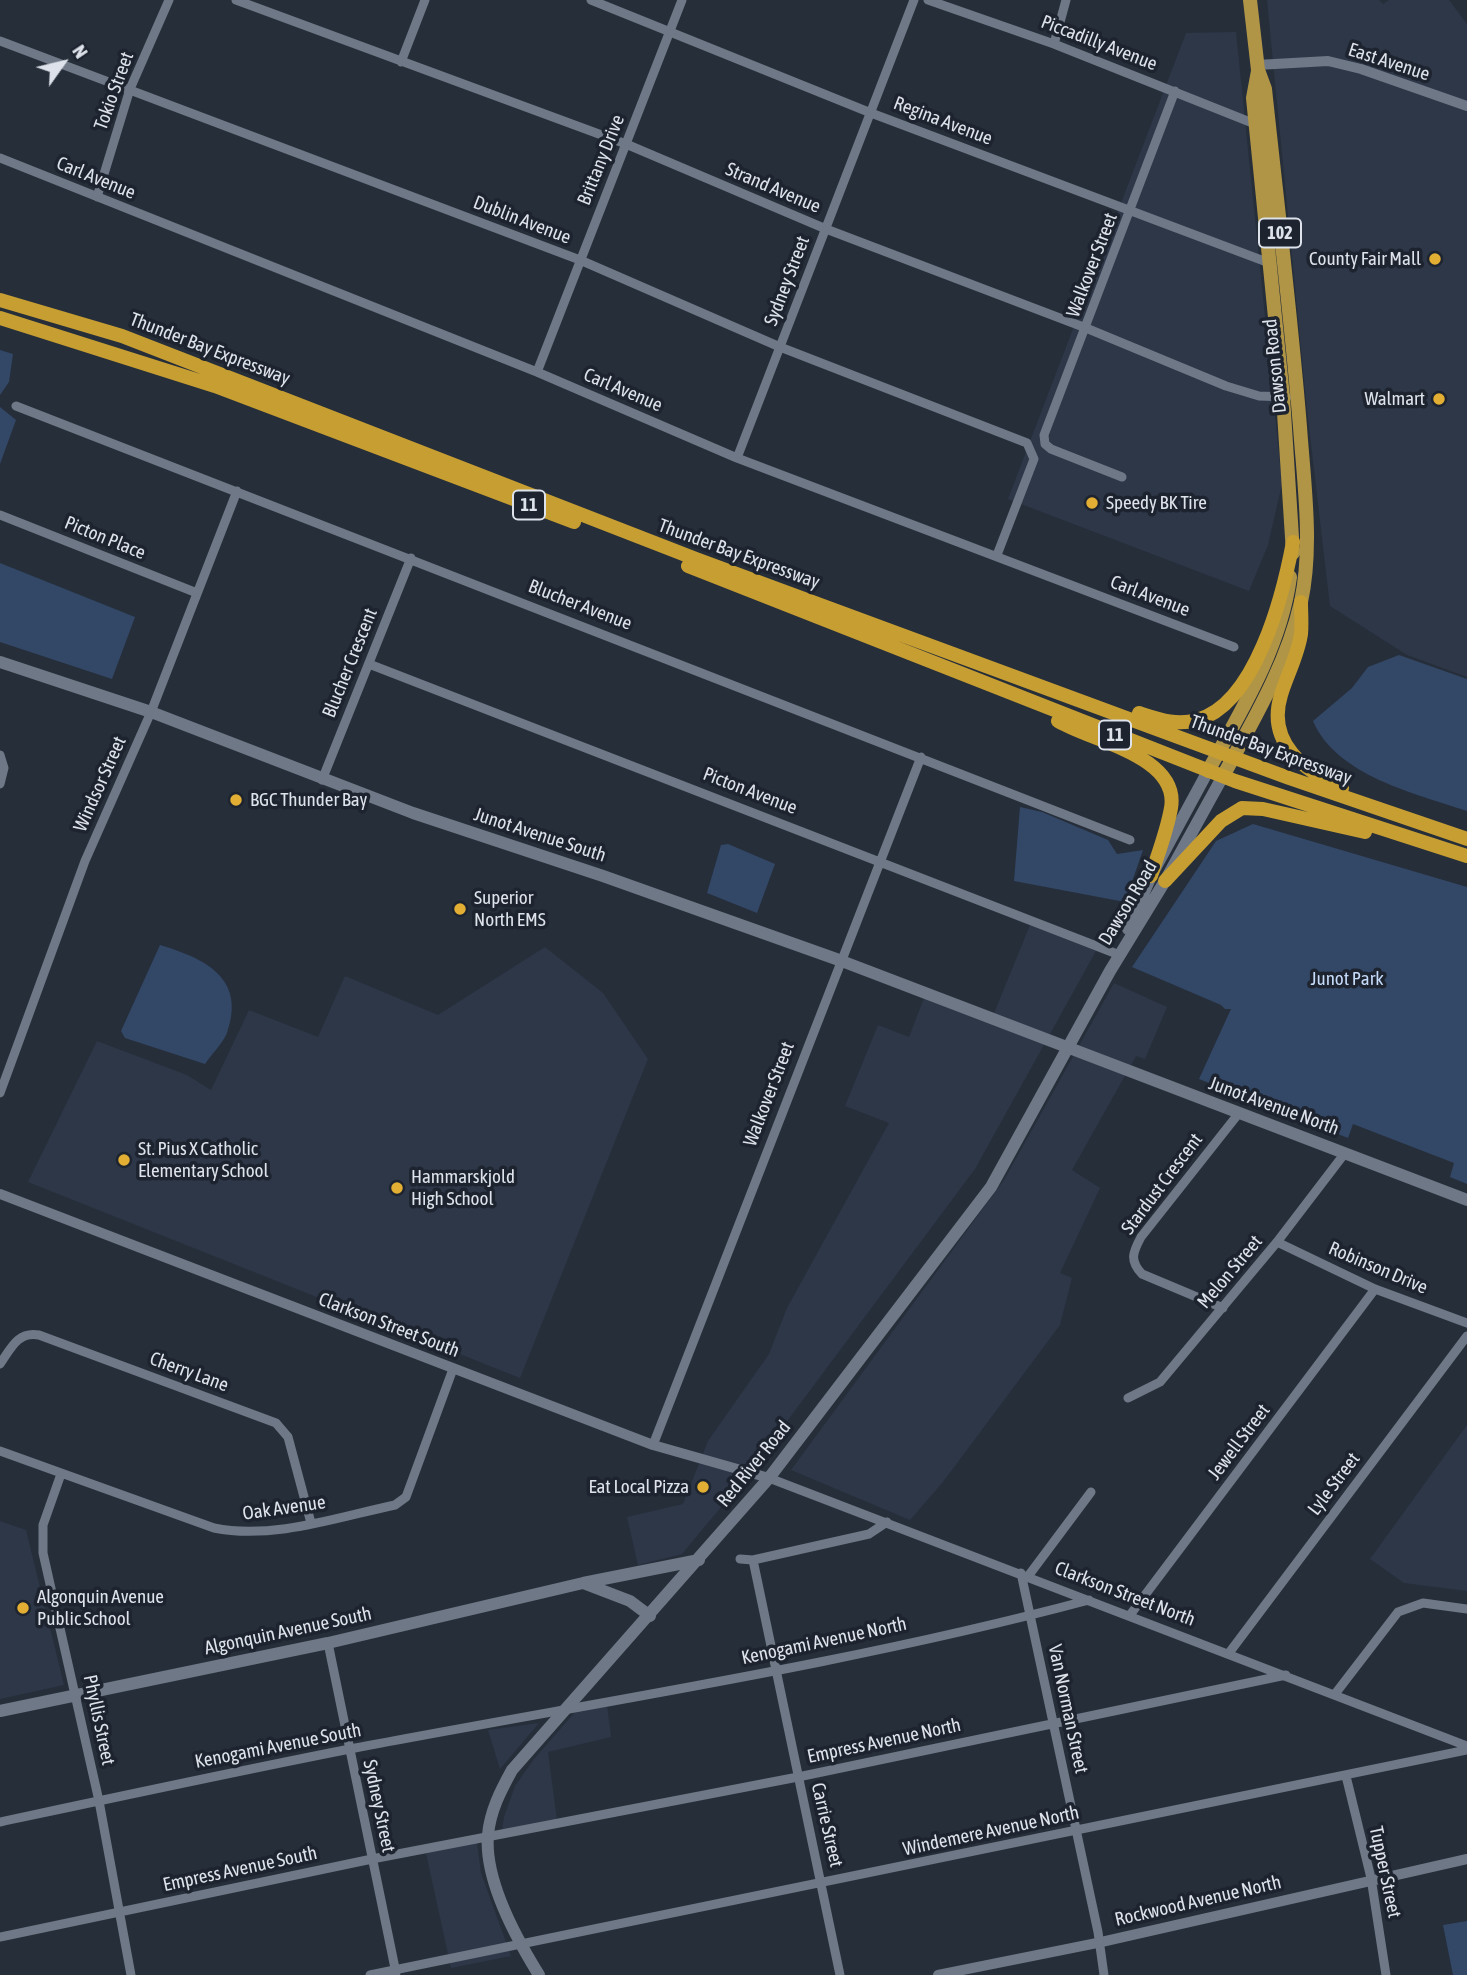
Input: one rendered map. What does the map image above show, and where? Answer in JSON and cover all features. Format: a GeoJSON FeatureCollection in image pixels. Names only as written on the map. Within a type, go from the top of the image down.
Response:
{"type":"FeatureCollection","features":[{"type":"Feature","properties":{"kind":"highway"},"geometry":{"type":"LineString","coordinates":[[0,294],[50,312]]}},
{"type":"Feature","properties":{"kind":"highway","name":"Thunder Bay Expressway"},"geometry":{"type":"LineString","coordinates":[[0,300],[50,312],[160,350],[696,559],[1037,683],[1233,758],[1467,839]]}},
{"type":"Feature","properties":{"kind":"highway","name":"Thunder Bay Expressway"},"geometry":{"type":"LineString","coordinates":[[0,321],[31,327],[127,356],[266,405],[693,568],[1208,771],[1467,856]]}},
{"type":"Feature","properties":{"kind":"highway"},"geometry":{"type":"LineString","coordinates":[[1037,683],[1171,722],[1196,720],[1221,709],[1240,687],[1270,631],[1283,593],[1293,542]]}},
{"type":"Feature","properties":{"kind":"highway"},"geometry":{"type":"LineString","coordinates":[[1301,601],[1301,633],[1277,711],[1281,734],[1288,749],[1303,767],[1322,778],[1410,819]]}},
{"type":"Feature","properties":{"kind":"highway"},"geometry":{"type":"LineString","coordinates":[[1021,699],[1068,727],[1140,758],[1168,784],[1171,808],[1158,878]]}},
{"type":"Feature","properties":{"kind":"highway"},"geometry":{"type":"LineString","coordinates":[[1158,878],[1221,821],[1242,808],[1263,809],[1322,824],[1412,840]]}},
{"type":"Feature","properties":{"kind":"main road","name":"Dawson Road"},"geometry":{"type":"LineString","coordinates":[[1250,0],[1257,68],[1253,98],[1255,124],[1277,266]]}},
{"type":"Feature","properties":{"kind":"main road","name":"Dawson Road"},"geometry":{"type":"LineString","coordinates":[[1110,971],[1158,878],[1233,758],[1282,661],[1301,601],[1305,565],[1305,494],[1290,397],[1277,266],[1265,89],[1257,68]]}},
{"type":"Feature","properties":{"kind":"main road","name":"Dawson Road"},"geometry":{"type":"LineString","coordinates":[[1110,971],[1158,878],[1208,771],[1249,696],[1281,621],[1288,595],[1293,542],[1290,397]]}},
{"type":"Feature","properties":{"kind":"main road","name":"Junot Avenue South"},"geometry":{"type":"LineString","coordinates":[[0,662],[151,712],[321,780],[839,960],[1067,1049]]}},
{"type":"Feature","properties":{"kind":"main road","name":"Red River Road"},"geometry":{"type":"LineString","coordinates":[[538,1975],[521,1946],[497,1888],[488,1836],[500,1792],[512,1770],[769,1478],[991,1187],[1110,971]]}},
{"type":"Feature","properties":{"kind":"main road","name":"Junot Avenue North"},"geometry":{"type":"LineString","coordinates":[[1067,1049],[1467,1200]]}},
{"type":"Feature","properties":{"kind":"main road","name":"Algonquin Avenue South"},"geometry":{"type":"LineString","coordinates":[[0,1711],[328,1643],[583,1583],[699,1560]]}},
{"type":"Feature","properties":{"kind":"main road"},"geometry":{"type":"LineString","coordinates":[[583,1583],[630,1601],[650,1616]]}},
{"type":"Feature","properties":{"kind":"street","name":"Tokio Street"},"geometry":{"type":"LineString","coordinates":[[97,197],[130,89],[169,0]]}},
{"type":"Feature","properties":{"kind":"street","name":"Strand Avenue"},"geometry":{"type":"LineString","coordinates":[[236,0],[626,144],[826,229],[1086,328],[1226,386],[1259,396],[1290,397]]}},
{"type":"Feature","properties":{"kind":"street"},"geometry":{"type":"LineString","coordinates":[[401,62],[425,0]]}},
{"type":"Feature","properties":{"kind":"street","name":"Regina Avenue"},"geometry":{"type":"LineString","coordinates":[[592,0],[871,113],[1277,266]]}},
{"type":"Feature","properties":{"kind":"street","name":"Brittany Drive"},"geometry":{"type":"LineString","coordinates":[[537,372],[682,0]]}},
{"type":"Feature","properties":{"kind":"street","name":"Sydney Street"},"geometry":{"type":"LineString","coordinates":[[737,458],[914,0]]}},
{"type":"Feature","properties":{"kind":"street","name":"Piccadilly Avenue"},"geometry":{"type":"LineString","coordinates":[[928,0],[1054,44],[1255,124]]}},
{"type":"Feature","properties":{"kind":"street"},"geometry":{"type":"LineString","coordinates":[[1054,44],[1066,0]]}},
{"type":"Feature","properties":{"kind":"street","name":"Dublin Avenue"},"geometry":{"type":"LineString","coordinates":[[0,41],[580,260],[780,347],[1027,443],[1034,459],[997,555]]}},
{"type":"Feature","properties":{"kind":"street","name":"East Avenue"},"geometry":{"type":"LineString","coordinates":[[1257,68],[1328,61],[1361,69],[1467,106]]}},
{"type":"Feature","properties":{"kind":"street","name":"Walkover Street"},"geometry":{"type":"LineString","coordinates":[[1122,477],[1051,449],[1045,444],[1044,435],[1132,210],[1175,91]]}},
{"type":"Feature","properties":{"kind":"street","name":"Carl Avenue"},"geometry":{"type":"LineString","coordinates":[[0,158],[537,372],[737,458],[1234,647]]}},
{"type":"Feature","properties":{"kind":"street","name":"Blucher Avenue"},"geometry":{"type":"LineString","coordinates":[[16,406],[1130,840]]}},
{"type":"Feature","properties":{"kind":"street","name":"Windsor Street"},"geometry":{"type":"LineString","coordinates":[[0,1093],[85,861],[151,712],[237,491]]}},
{"type":"Feature","properties":{"kind":"street","name":"Picton Place"},"geometry":{"type":"LineString","coordinates":[[0,515],[197,593]]}},
{"type":"Feature","properties":{"kind":"street","name":"Blucher Crescent"},"geometry":{"type":"LineString","coordinates":[[321,780],[411,558]]}},
{"type":"Feature","properties":{"kind":"street","name":"Picton Avenue"},"geometry":{"type":"LineString","coordinates":[[369,664],[880,859],[1117,954]]}},
{"type":"Feature","properties":{"kind":"street"},"geometry":{"type":"LineString","coordinates":[[0,755],[4,768],[0,784]]}},
{"type":"Feature","properties":{"kind":"street","name":"Walkover Street"},"geometry":{"type":"LineString","coordinates":[[653,1445],[839,960],[921,757]]}},
{"type":"Feature","properties":{"kind":"street","name":"Stardust Crescent"},"geometry":{"type":"LineString","coordinates":[[1223,1308],[1142,1274],[1134,1265],[1133,1252],[1141,1237],[1238,1113]]}},
{"type":"Feature","properties":{"kind":"street","name":"Melon Street"},"geometry":{"type":"LineString","coordinates":[[1128,1398],[1160,1382],[1277,1242],[1345,1153]]}},
{"type":"Feature","properties":{"kind":"street","name":"Clarkson Street South"},"geometry":{"type":"LineString","coordinates":[[0,1194],[653,1445],[769,1478]]}},
{"type":"Feature","properties":{"kind":"street","name":"Robinson Drive"},"geometry":{"type":"LineString","coordinates":[[1277,1242],[1376,1289],[1467,1323]]}},
{"type":"Feature","properties":{"kind":"street","name":"Jewell Street"},"geometry":{"type":"LineString","coordinates":[[1130,1615],[1376,1289]]}},
{"type":"Feature","properties":{"kind":"street","name":"Cherry Lane"},"geometry":{"type":"LineString","coordinates":[[0,1364],[18,1337],[29,1333],[39,1335],[276,1423],[288,1437],[311,1523]]}},
{"type":"Feature","properties":{"kind":"street","name":"Lyle Street"},"geometry":{"type":"LineString","coordinates":[[1228,1653],[1467,1336]]}},
{"type":"Feature","properties":{"kind":"street","name":"Oak Avenue"},"geometry":{"type":"LineString","coordinates":[[0,1451],[234,1532],[250,1533],[311,1523],[395,1505],[405,1497],[453,1369]]}},
{"type":"Feature","properties":{"kind":"street","name":"Phyllis Street"},"geometry":{"type":"LineString","coordinates":[[61,1474],[43,1525],[43,1553],[99,1801],[131,1975]]}},
{"type":"Feature","properties":{"kind":"street","name":"Clarkson Street North"},"geometry":{"type":"LineString","coordinates":[[769,1478],[1025,1574],[1467,1748]]}},
{"type":"Feature","properties":{"kind":"street"},"geometry":{"type":"LineString","coordinates":[[1025,1574],[1091,1492]]}},
{"type":"Feature","properties":{"kind":"street"},"geometry":{"type":"LineString","coordinates":[[740,1559],[753,1560],[869,1534],[887,1522]]}},
{"type":"Feature","properties":{"kind":"street","name":"Carrie Street"},"geometry":{"type":"LineString","coordinates":[[753,1560],[841,1975]]}},
{"type":"Feature","properties":{"kind":"street","name":"Van Norman Street"},"geometry":{"type":"LineString","coordinates":[[1025,1574],[1053,1724],[1098,1933],[1097,1943],[1104,1975]]}},
{"type":"Feature","properties":{"kind":"street","name":"Kenogami Avenue North"},"geometry":{"type":"LineString","coordinates":[[565,1710],[777,1669],[1031,1615],[1089,1600]]}},
{"type":"Feature","properties":{"kind":"street"},"geometry":{"type":"LineString","coordinates":[[1335,1694],[1398,1612],[1423,1603],[1467,1609]]}},
{"type":"Feature","properties":{"kind":"street","name":"Sydney Street"},"geometry":{"type":"LineString","coordinates":[[328,1643],[396,1973]]}},
{"type":"Feature","properties":{"kind":"street","name":"Empress Avenue North"},"geometry":{"type":"LineString","coordinates":[[488,1836],[798,1777],[1286,1675]]}},
{"type":"Feature","properties":{"kind":"street","name":"Kenogami Avenue South"},"geometry":{"type":"LineString","coordinates":[[0,1822],[349,1749],[565,1710]]}},
{"type":"Feature","properties":{"kind":"street","name":"Windemere Avenue North"},"geometry":{"type":"LineString","coordinates":[[370,1975],[396,1973],[822,1885],[1346,1776],[1467,1748]]}},
{"type":"Feature","properties":{"kind":"street","name":"Tupper Street"},"geometry":{"type":"LineString","coordinates":[[1346,1776],[1371,1878],[1387,1975]]}},
{"type":"Feature","properties":{"kind":"street","name":"Empress Avenue South"},"geometry":{"type":"LineString","coordinates":[[0,1937],[488,1836]]}},
{"type":"Feature","properties":{"kind":"street","name":"Rockwood Avenue North"},"geometry":{"type":"LineString","coordinates":[[938,1975],[1097,1943],[1371,1878],[1467,1859]]}},
{"type":"Feature","properties":{"kind":"shaded area"},"geometry":{"type":"Polygon","coordinates":[[[1267,0],[1379,0],[1383,4],[1389,0],[1449,0],[1467,24],[1467,677],[1407,655],[1330,606],[1307,410],[1267,0]]]}},
{"type":"Feature","properties":{"kind":"shaded area"},"geometry":{"type":"Polygon","coordinates":[[[1236,32],[1282,484],[1268,545],[1249,591],[1008,499],[1186,33],[1236,32]]]}},
{"type":"Feature","properties":{"kind":"shaded area"},"geometry":{"type":"Polygon","coordinates":[[[1030,925],[1096,951],[975,1169],[741,1483],[682,1554],[638,1565],[627,1517],[683,1504],[708,1441],[769,1354],[787,1308],[889,1123],[845,1106],[878,1025],[909,1037],[924,998],[990,1023],[1030,925]]]}},
{"type":"Feature","properties":{"kind":"shaded area","name":"Hammarskjold High School"},"geometry":{"type":"Polygon","coordinates":[[[545,947],[603,993],[648,1059],[520,1378],[28,1182],[97,1041],[187,1075],[211,1090],[249,1010],[318,1037],[345,976],[438,1015],[545,947]]]}},
{"type":"Feature","properties":{"kind":"shaded area"},"geometry":{"type":"Polygon","coordinates":[[[1114,983],[1167,1007],[1145,1059],[1136,1056],[1072,1170],[1100,1188],[1060,1273],[1072,1278],[1060,1325],[943,1482],[910,1520],[791,1470],[1004,1180],[1114,983]]]}},
{"type":"Feature","properties":{"kind":"shaded area"},"geometry":{"type":"Polygon","coordinates":[[[1467,1425],[1467,1591],[1404,1583],[1370,1559],[1467,1425]]]}},
{"type":"Feature","properties":{"kind":"shaded area","name":"Algonquin Avenue Public School"},"geometry":{"type":"Polygon","coordinates":[[[0,1521],[26,1530],[64,1685],[0,1699],[0,1521]]]}},
{"type":"Feature","properties":{"kind":"shaded area"},"geometry":{"type":"Polygon","coordinates":[[[607,1705],[611,1737],[548,1752],[557,1821],[501,1836],[504,1817],[515,1786],[534,1759],[576,1711],[607,1705]]]}},
{"type":"Feature","properties":{"kind":"shaded area"},"geometry":{"type":"Polygon","coordinates":[[[539,1723],[500,1769],[488,1730],[539,1723]]]}},
{"type":"Feature","properties":{"kind":"shaded area"},"geometry":{"type":"Polygon","coordinates":[[[477,1842],[481,1873],[511,1956],[451,1968],[426,1853],[477,1842]]]}},
{"type":"Feature","properties":{"kind":"green space"},"geometry":{"type":"Polygon","coordinates":[[[0,350],[13,354],[9,382],[0,395],[0,350]]]}},
{"type":"Feature","properties":{"kind":"green space"},"geometry":{"type":"Polygon","coordinates":[[[0,407],[16,420],[0,464],[0,407]]]}},
{"type":"Feature","properties":{"kind":"green space"},"geometry":{"type":"Polygon","coordinates":[[[0,563],[135,617],[112,679],[0,642],[0,563]]]}},
{"type":"Feature","properties":{"kind":"green space"},"geometry":{"type":"Polygon","coordinates":[[[1399,655],[1467,679],[1467,811],[1401,789],[1358,769],[1324,740],[1313,721],[1352,688],[1368,667],[1399,655]]]}},
{"type":"Feature","properties":{"kind":"green space"},"geometry":{"type":"Polygon","coordinates":[[[1020,807],[1042,812],[1108,840],[1117,854],[1143,850],[1125,902],[1014,881],[1020,807]]]}},
{"type":"Feature","properties":{"kind":"green space","name":"Junot Park"},"geometry":{"type":"Polygon","coordinates":[[[1253,824],[1467,887],[1467,1184],[1450,1177],[1454,1163],[1353,1124],[1348,1138],[1199,1079],[1231,1009],[1225,1009],[1132,967],[1216,841],[1253,824]]]}},
{"type":"Feature","properties":{"kind":"green space"},"geometry":{"type":"Polygon","coordinates":[[[728,844],[775,864],[757,913],[707,893],[721,845],[728,844]]]}},
{"type":"Feature","properties":{"kind":"green space"},"geometry":{"type":"Polygon","coordinates":[[[160,945],[205,964],[226,984],[231,997],[232,1014],[227,1033],[205,1064],[125,1038],[121,1031],[160,945]]]}},
{"type":"Feature","properties":{"kind":"green space"},"geometry":{"type":"Polygon","coordinates":[[[1467,1921],[1467,1975],[1453,1975],[1443,1925],[1467,1921]]]}},
{"type":"Feature","properties":{"kind":"place","name":"County Fair Mall"},"geometry":{"type":"Point","coordinates":[1435,259]}},
{"type":"Feature","properties":{"kind":"place","name":"Walmart"},"geometry":{"type":"Point","coordinates":[1439,399]}},
{"type":"Feature","properties":{"kind":"place","name":"Speedy BK Tire"},"geometry":{"type":"Point","coordinates":[1092,503]}},
{"type":"Feature","properties":{"kind":"place","name":"BGC Thunder Bay"},"geometry":{"type":"Point","coordinates":[236,800]}},
{"type":"Feature","properties":{"kind":"place","name":"Superior North EMS"},"geometry":{"type":"Point","coordinates":[460,909]}},
{"type":"Feature","properties":{"kind":"place","name":"St. Pius X Catholic Elementary School"},"geometry":{"type":"Point","coordinates":[124,1160]}},
{"type":"Feature","properties":{"kind":"place","name":"Hammarskjold High School"},"geometry":{"type":"Point","coordinates":[397,1188]}},
{"type":"Feature","properties":{"kind":"place","name":"Eat Local Pizza"},"geometry":{"type":"Point","coordinates":[703,1487]}},
{"type":"Feature","properties":{"kind":"place","name":"Algonquin Avenue Public School"},"geometry":{"type":"Point","coordinates":[23,1608]}}]}
